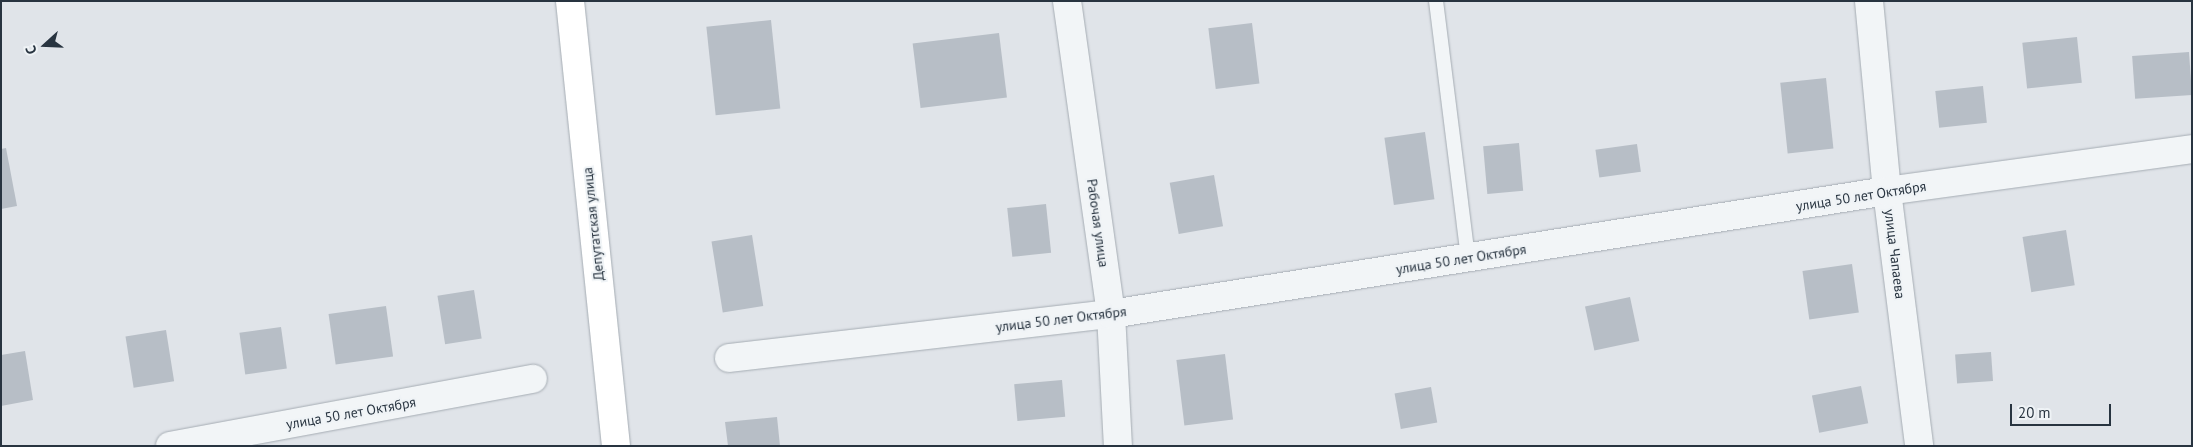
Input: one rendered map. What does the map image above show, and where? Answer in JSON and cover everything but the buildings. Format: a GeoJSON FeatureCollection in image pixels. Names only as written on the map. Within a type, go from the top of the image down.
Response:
{"type":"FeatureCollection","features":[{"type":"Feature","properties":{"kind":"main road","name":"Депутатская улица"},"geometry":{"type":"LineString","coordinates":[[570,1],[616,446]]}},
{"type":"Feature","properties":{"kind":"street","name":"Рабочая улица"},"geometry":{"type":"LineString","coordinates":[[1067,1],[1111,314],[1118,446]]}},
{"type":"Feature","properties":{"kind":"street","name":"улица Чапаева"},"geometry":{"type":"LineString","coordinates":[[1869,1],[1887,191],[1919,446]]}},
{"type":"Feature","properties":{"kind":"street","name":"улица 50 лет Октября"},"geometry":{"type":"LineString","coordinates":[[729,358],[1111,314],[1887,191],[2192,148]]}},
{"type":"Feature","properties":{"kind":"street","name":"улица 50 лет Октября"},"geometry":{"type":"LineString","coordinates":[[170,446],[533,379]]}},
{"type":"Feature","properties":{"kind":"lane"},"geometry":{"type":"LineString","coordinates":[[1436,1],[1468,258]]}}]}
